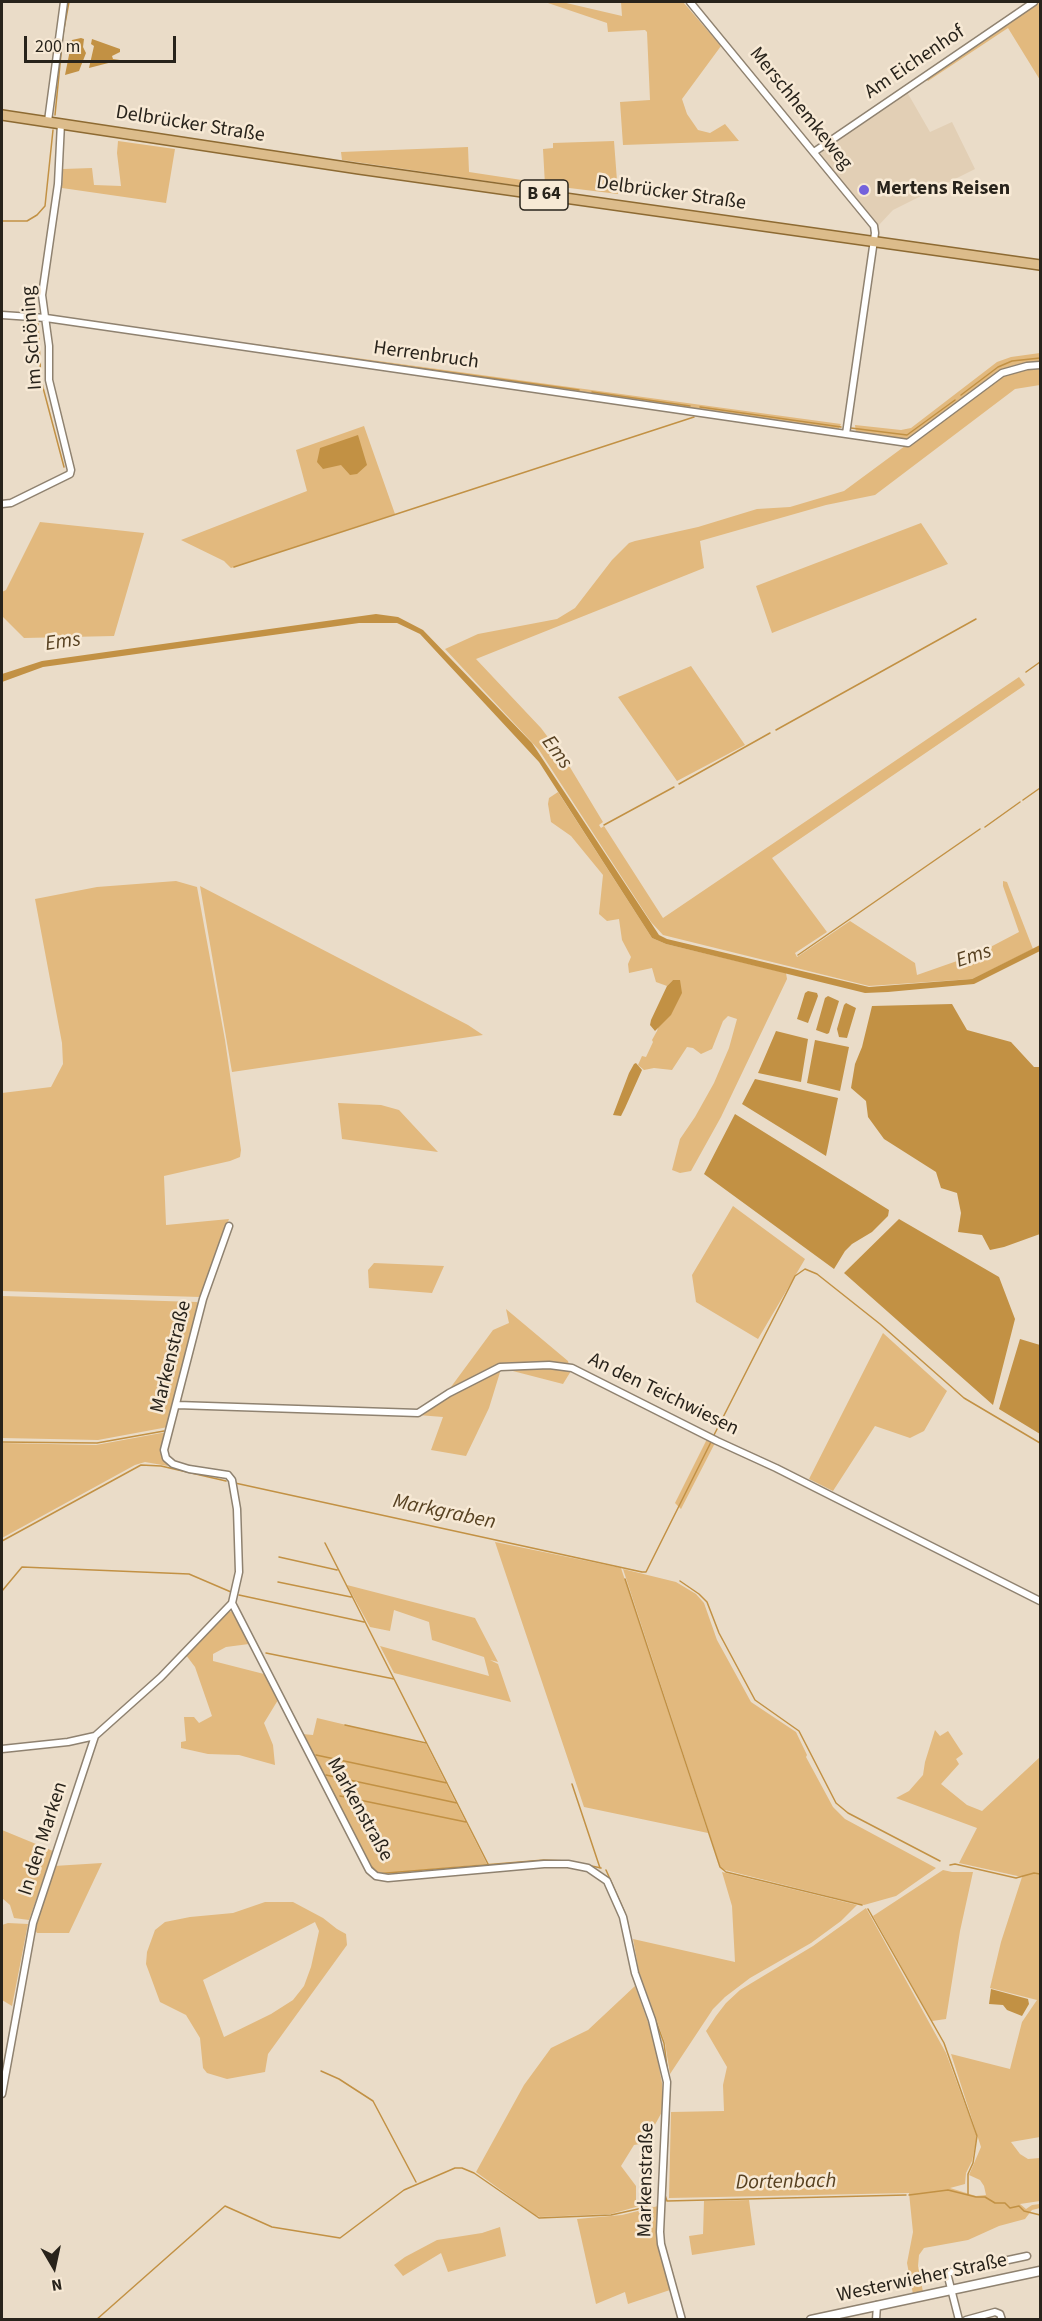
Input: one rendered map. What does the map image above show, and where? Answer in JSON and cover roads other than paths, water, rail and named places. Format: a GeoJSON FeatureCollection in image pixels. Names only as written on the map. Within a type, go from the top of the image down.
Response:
{"type":"FeatureCollection","features":[{"type":"Feature","properties":{"kind":"main road","name":"Delbrücker Straße"},"geometry":{"type":"LineString","coordinates":[[2,115],[359,169],[1041,265]]}},
{"type":"Feature","properties":{"kind":"main road","name":"Westerwieher Straße"},"geometry":{"type":"LineString","coordinates":[[811,2319],[1041,2271]]}},
{"type":"Feature","properties":{"kind":"street"},"geometry":{"type":"LineString","coordinates":[[48,121],[64,2]]}},
{"type":"Feature","properties":{"kind":"street","name":"Merschhemkeweg"},"geometry":{"type":"LineString","coordinates":[[690,2],[874,226],[873,241]]}},
{"type":"Feature","properties":{"kind":"street","name":"Am Eichenhof"},"geometry":{"type":"LineString","coordinates":[[814,152],[1034,2]]}},
{"type":"Feature","properties":{"kind":"street","name":"Im Schöning"},"geometry":{"type":"LineString","coordinates":[[2,504],[11,503],[70,474],[71,470],[49,380],[49,346],[42,295],[58,184],[60,123]]}},
{"type":"Feature","properties":{"kind":"street"},"geometry":{"type":"LineString","coordinates":[[846,434],[873,241]]}},
{"type":"Feature","properties":{"kind":"street","name":"Herrenbruch"},"geometry":{"type":"LineString","coordinates":[[2,315],[46,318],[908,443],[1002,373],[1027,366],[1041,365]]}},
{"type":"Feature","properties":{"kind":"street","name":"Markenstraße"},"geometry":{"type":"LineString","coordinates":[[230,1226],[203,1299],[164,1450],[166,1458],[173,1464],[228,1475],[232,1480],[237,1509],[239,1572],[232,1603],[369,1870],[376,1876],[388,1878],[556,1864],[588,1868],[607,1881],[623,1917],[635,1973],[652,2020],[667,2082],[660,2232],[661,2244],[682,2319]]}},
{"type":"Feature","properties":{"kind":"street","name":"An den Teichwiesen"},"geometry":{"type":"LineString","coordinates":[[177,1405],[418,1413],[449,1393],[500,1367],[549,1365],[572,1368],[1041,1601]]}},
{"type":"Feature","properties":{"kind":"street","name":"In den Marken"},"geometry":{"type":"LineString","coordinates":[[2,1749],[68,1743],[95,1736],[161,1677],[232,1603]]}},
{"type":"Feature","properties":{"kind":"street","name":"In den Marken"},"geometry":{"type":"LineString","coordinates":[[2,2094],[33,1923],[95,1736]]}},
{"type":"Feature","properties":{"kind":"street"},"geometry":{"type":"LineString","coordinates":[[959,2319],[947,2273],[1027,2256]]}},
{"type":"Feature","properties":{"kind":"street"},"geometry":{"type":"LineString","coordinates":[[876,2319],[877,2306]]}},
{"type":"Feature","properties":{"kind":"street"},"geometry":{"type":"LineString","coordinates":[[966,2319],[995,2312],[1000,2314],[1002,2319]]}},
{"type":"Feature","properties":{"kind":"waterway"},"geometry":{"type":"LineString","coordinates":[[55,115],[63,34],[69,2]]}},
{"type":"Feature","properties":{"kind":"waterway"},"geometry":{"type":"LineString","coordinates":[[2,221],[27,221],[45,206],[53,130]]}},
{"type":"Feature","properties":{"kind":"waterway"},"geometry":{"type":"LineString","coordinates":[[38,324],[41,380],[64,467]]}},
{"type":"Feature","properties":{"kind":"waterway"},"geometry":{"type":"LineString","coordinates":[[293,351],[579,390]]}},
{"type":"Feature","properties":{"kind":"waterway"},"geometry":{"type":"LineString","coordinates":[[961,395],[998,367],[1012,361],[1040,358]]}},
{"type":"Feature","properties":{"kind":"waterway"},"geometry":{"type":"LineString","coordinates":[[592,392],[690,406]]}},
{"type":"Feature","properties":{"kind":"waterway"},"geometry":{"type":"LineString","coordinates":[[851,428],[907,435],[955,400]]}},
{"type":"Feature","properties":{"kind":"waterway"},"geometry":{"type":"LineString","coordinates":[[700,407],[841,427]]}},
{"type":"Feature","properties":{"kind":"waterway"},"geometry":{"type":"LineString","coordinates":[[234,567],[694,417]]}},
{"type":"Feature","properties":{"kind":"waterway"},"geometry":{"type":"LineString","coordinates":[[776,730],[976,619]]}},
{"type":"Feature","properties":{"kind":"waterway"},"geometry":{"type":"LineString","coordinates":[[1026,672],[1040,662]]}},
{"type":"Feature","properties":{"kind":"waterway"},"geometry":{"type":"LineString","coordinates":[[679,784],[770,733]]}},
{"type":"Feature","properties":{"kind":"waterway"},"geometry":{"type":"LineString","coordinates":[[604,825],[674,787]]}},
{"type":"Feature","properties":{"kind":"waterway"},"geometry":{"type":"LineString","coordinates":[[1023,800],[1040,788]]}},
{"type":"Feature","properties":{"kind":"waterway"},"geometry":{"type":"LineString","coordinates":[[985,827],[1020,802]]}},
{"type":"Feature","properties":{"kind":"waterway"},"geometry":{"type":"LineString","coordinates":[[798,955],[980,829]]}},
{"type":"Feature","properties":{"kind":"waterway"},"geometry":{"type":"LineString","coordinates":[[714,1435],[795,1276],[805,1269],[817,1274],[880,1324],[964,1398],[1040,1443]]}},
{"type":"Feature","properties":{"kind":"waterway"},"geometry":{"type":"LineString","coordinates":[[2,1442],[97,1443],[164,1431]]}},
{"type":"Feature","properties":{"kind":"waterway","name":"Markgraben"},"geometry":{"type":"LineString","coordinates":[[235,1483],[646,1572],[712,1440]]}},
{"type":"Feature","properties":{"kind":"waterway","name":"Markgraben"},"geometry":{"type":"LineString","coordinates":[[2,1541],[141,1465],[161,1466],[226,1481]]}},
{"type":"Feature","properties":{"kind":"waterway"},"geometry":{"type":"LineString","coordinates":[[325,1543],[488,1864]]}},
{"type":"Feature","properties":{"kind":"waterway"},"geometry":{"type":"LineString","coordinates":[[279,1557],[337,1570]]}},
{"type":"Feature","properties":{"kind":"waterway"},"geometry":{"type":"LineString","coordinates":[[2,1591],[22,1567],[189,1574],[231,1592]]}},
{"type":"Feature","properties":{"kind":"waterway"},"geometry":{"type":"LineString","coordinates":[[625,1579],[720,1867],[726,1872],[862,1905]]}},
{"type":"Feature","properties":{"kind":"waterway","name":"Markgraben"},"geometry":{"type":"LineString","coordinates":[[680,1581],[707,1602],[719,1633],[755,1700],[799,1731],[836,1803],[848,1813],[940,1861]]}},
{"type":"Feature","properties":{"kind":"waterway"},"geometry":{"type":"LineString","coordinates":[[278,1582],[351,1597]]}},
{"type":"Feature","properties":{"kind":"waterway"},"geometry":{"type":"LineString","coordinates":[[239,1595],[364,1622]]}},
{"type":"Feature","properties":{"kind":"waterway"},"geometry":{"type":"LineString","coordinates":[[266,1653],[394,1679]]}},
{"type":"Feature","properties":{"kind":"waterway"},"geometry":{"type":"LineString","coordinates":[[345,1725],[426,1743]]}},
{"type":"Feature","properties":{"kind":"waterway"},"geometry":{"type":"LineString","coordinates":[[316,1755],[447,1783]]}},
{"type":"Feature","properties":{"kind":"waterway"},"geometry":{"type":"LineString","coordinates":[[326,1775],[457,1803]]}},
{"type":"Feature","properties":{"kind":"waterway"},"geometry":{"type":"LineString","coordinates":[[572,1784],[600,1868]]}},
{"type":"Feature","properties":{"kind":"waterway"},"geometry":{"type":"LineString","coordinates":[[340,1796],[466,1822]]}},
{"type":"Feature","properties":{"kind":"waterway"},"geometry":{"type":"LineString","coordinates":[[372,1867],[378,1874],[544,1860],[568,1861],[601,1868]]}},
{"type":"Feature","properties":{"kind":"waterway","name":"Markgraben"},"geometry":{"type":"LineString","coordinates":[[950,1865],[955,1864],[1016,1878],[1034,1873],[1040,1874]]}},
{"type":"Feature","properties":{"kind":"waterway"},"geometry":{"type":"LineString","coordinates":[[606,1870],[625,1913]]}},
{"type":"Feature","properties":{"kind":"waterway"},"geometry":{"type":"LineString","coordinates":[[868,1909],[944,2043],[977,2136],[973,2163],[968,2174],[968,2195]]}},
{"type":"Feature","properties":{"kind":"waterway"},"geometry":{"type":"LineString","coordinates":[[627,1920],[638,1972],[664,2043],[668,2075]]}},
{"type":"Feature","properties":{"kind":"waterway"},"geometry":{"type":"LineString","coordinates":[[321,2071],[339,2079],[373,2101],[416,2182]]}},
{"type":"Feature","properties":{"kind":"waterway"},"geometry":{"type":"LineString","coordinates":[[669,2106],[670,2088]]}},
{"type":"Feature","properties":{"kind":"waterway","name":"Dortenbach"},"geometry":{"type":"LineString","coordinates":[[669,2111],[665,2195],[667,2201],[906,2195]]}},
{"type":"Feature","properties":{"kind":"waterway"},"geometry":{"type":"LineString","coordinates":[[96,2320],[225,2206],[272,2227],[340,2238],[404,2190],[455,2168],[462,2168],[474,2173],[539,2218],[611,2215],[647,2207]]}},
{"type":"Feature","properties":{"kind":"waterway","name":"Dortenbach"},"geometry":{"type":"LineString","coordinates":[[909,2195],[948,2190],[985,2197],[995,2203],[1005,2203],[1010,2208],[1019,2206],[1024,2211],[1040,2215]]}},
{"type":"Feature","properties":{"kind":"place","name":"Mertens Reisen"},"geometry":{"type":"Point","coordinates":[864,190]}},
{"type":"Feature","properties":{"kind":"water label","name":"Ems"},"geometry":{"type":"Point","coordinates":[63,643]}},
{"type":"Feature","properties":{"kind":"water label","name":"Ems"},"geometry":{"type":"Point","coordinates":[556,753]}},
{"type":"Feature","properties":{"kind":"water label","name":"Ems"},"geometry":{"type":"Point","coordinates":[974,957]}}]}
